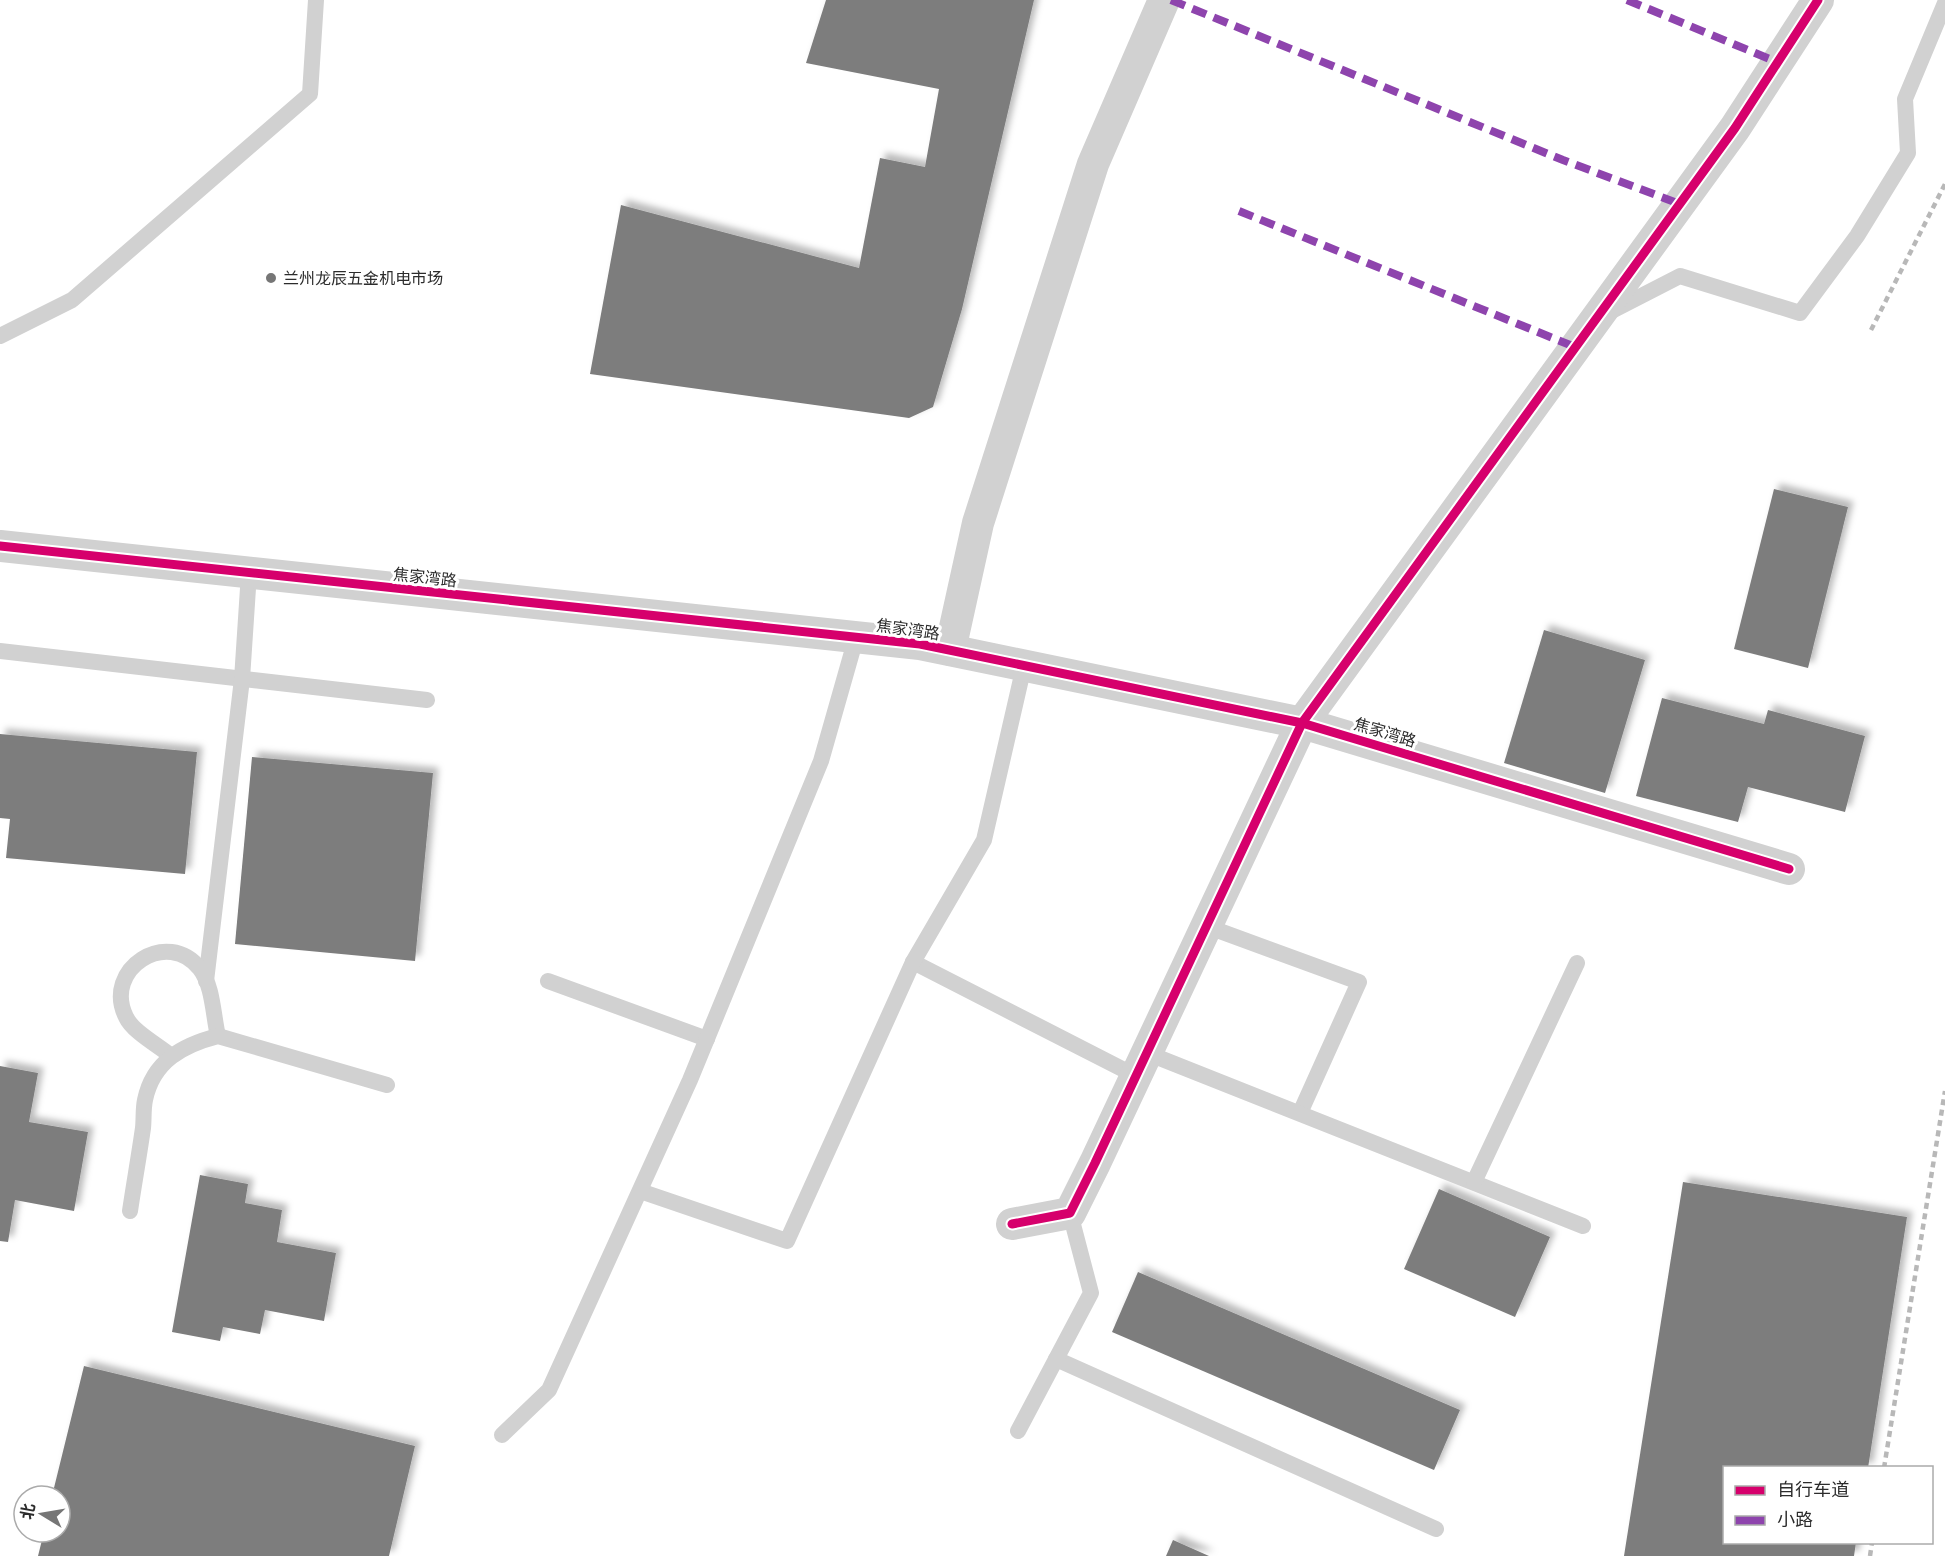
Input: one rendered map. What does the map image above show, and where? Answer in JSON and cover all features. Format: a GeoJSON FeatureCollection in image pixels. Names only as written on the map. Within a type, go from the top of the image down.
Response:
{"type":"FeatureCollection","features":[{"type":"Feature","properties":{"kind":"street"},"geometry":{"type":"LineString","coordinates":[[950,650],[978,523],[1093,164],[1164,0]]}},
{"type":"Feature","properties":{"kind":"street"},"geometry":{"type":"LineString","coordinates":[[1012,1224],[1070,1213],[1302,723],[1735,128],[1818,0]]}},
{"type":"Feature","properties":{"kind":"street","name":"焦家湾路"},"geometry":{"type":"LineString","coordinates":[[0,546],[920,644],[1302,723],[1789,869]]}},
{"type":"Feature","properties":{"kind":"lane"},"geometry":{"type":"LineString","coordinates":[[0,336],[72,300],[310,94],[316,0]]}},
{"type":"Feature","properties":{"kind":"lane"},"geometry":{"type":"LineString","coordinates":[[1595,320],[1680,276],[1800,313],[1857,236],[1908,153],[1905,99],[1945,3]]}},
{"type":"Feature","properties":{"kind":"lane"},"geometry":{"type":"LineString","coordinates":[[206,981],[242,679],[249,573]]}},
{"type":"Feature","properties":{"kind":"lane"},"geometry":{"type":"LineString","coordinates":[[502,1435],[549,1390],[640,1191],[707,1039],[821,761],[856,638]]}},
{"type":"Feature","properties":{"kind":"lane"},"geometry":{"type":"LineString","coordinates":[[0,651],[427,700]]}},
{"type":"Feature","properties":{"kind":"lane"},"geometry":{"type":"LineString","coordinates":[[640,1191],[787,1241],[913,962],[984,840],[1024,666]]}},
{"type":"Feature","properties":{"kind":"lane"},"geometry":{"type":"LineString","coordinates":[[1206,926],[1359,982],[1300,1113]]}},
{"type":"Feature","properties":{"kind":"lane"},"geometry":{"type":"LineString","coordinates":[[171,1056],[135,1029],[126,1018],[122,1005],[121,990],[126,976],[134,964],[146,956],[160,952],[175,953],[188,959],[199,968],[206,981],[218,1036]]}},
{"type":"Feature","properties":{"kind":"lane"},"geometry":{"type":"LineString","coordinates":[[913,962],[1141,1065],[1300,1113],[1583,1226]]}},
{"type":"Feature","properties":{"kind":"lane"},"geometry":{"type":"LineString","coordinates":[[1474,1182],[1576,963]]}},
{"type":"Feature","properties":{"kind":"lane"},"geometry":{"type":"LineString","coordinates":[[548,981],[707,1039]]}},
{"type":"Feature","properties":{"kind":"lane"},"geometry":{"type":"LineString","coordinates":[[130,1211],[144,1125],[145,1100],[154,1075],[171,1056],[193,1042],[218,1036],[387,1085]]}},
{"type":"Feature","properties":{"kind":"lane"},"geometry":{"type":"LineString","coordinates":[[1018,1431],[1091,1293],[1070,1213]]}},
{"type":"Feature","properties":{"kind":"lane"},"geometry":{"type":"LineString","coordinates":[[1056,1359],[1436,1529]]}},
{"type":"Feature","properties":{"kind":"building"},"geometry":{"type":"Polygon","coordinates":[[[826,0],[1034,0],[962,309],[933,407],[909,418],[590,374],[621,205],[859,268],[880,158],[925,167],[939,89],[806,63],[826,0]]]}},
{"type":"Feature","properties":{"kind":"building"},"geometry":{"type":"Polygon","coordinates":[[[1774,489],[1848,507],[1808,668],[1734,649],[1774,489]]]}},
{"type":"Feature","properties":{"kind":"building"},"geometry":{"type":"Polygon","coordinates":[[[1544,630],[1645,660],[1605,793],[1504,763],[1544,630]]]}},
{"type":"Feature","properties":{"kind":"building"},"geometry":{"type":"Polygon","coordinates":[[[1662,698],[1764,724],[1768,710],[1865,736],[1845,812],[1748,787],[1738,822],[1636,796],[1662,698]]]}},
{"type":"Feature","properties":{"kind":"building"},"geometry":{"type":"Polygon","coordinates":[[[0,734],[197,752],[185,874],[6,858],[10,819],[0,818],[0,734]]]}},
{"type":"Feature","properties":{"kind":"building"},"geometry":{"type":"Polygon","coordinates":[[[252,757],[433,773],[415,961],[235,944],[252,757]]]}},
{"type":"Feature","properties":{"kind":"building"},"geometry":{"type":"Polygon","coordinates":[[[0,1066],[38,1073],[29,1122],[88,1132],[74,1211],[15,1200],[8,1242],[0,1241],[0,1066]]]}},
{"type":"Feature","properties":{"kind":"building"},"geometry":{"type":"Polygon","coordinates":[[[200,1175],[248,1184],[245,1203],[282,1210],[277,1242],[336,1253],[324,1321],[265,1310],[260,1334],[223,1327],[220,1341],[172,1332],[200,1175]]]}},
{"type":"Feature","properties":{"kind":"building"},"geometry":{"type":"Polygon","coordinates":[[[1683,1182],[1907,1217],[1868,1466],[1723,1466],[1723,1544],[1856,1544],[1854,1556],[1624,1556],[1683,1182]]]}},
{"type":"Feature","properties":{"kind":"building"},"geometry":{"type":"Polygon","coordinates":[[[1439,1189],[1550,1237],[1515,1317],[1404,1269],[1439,1189]]]}},
{"type":"Feature","properties":{"kind":"building"},"geometry":{"type":"Polygon","coordinates":[[[1138,1272],[1460,1410],[1434,1470],[1112,1332],[1138,1272]]]}},
{"type":"Feature","properties":{"kind":"building"},"geometry":{"type":"Polygon","coordinates":[[[84,1366],[415,1446],[389,1556],[38,1556],[41,1544],[72,1544],[72,1484],[55,1484],[84,1366]]]}},
{"type":"Feature","properties":{"kind":"building"},"geometry":{"type":"Polygon","coordinates":[[[1173,1540],[1209,1556],[1166,1556],[1173,1540]]]}},
{"type":"Feature","properties":{"kind":"railway"},"geometry":{"type":"LineString","coordinates":[[1871,330],[1945,184]]}},
{"type":"Feature","properties":{"kind":"railway"},"geometry":{"type":"LineString","coordinates":[[1884,1466],[1945,1091]]}},
{"type":"Feature","properties":{"kind":"railway"},"geometry":{"type":"LineString","coordinates":[[1870,1556],[1872,1544]]}},
{"type":"Feature","properties":{"kind":"marked path"},"geometry":{"type":"LineString","coordinates":[[1171,0],[1563,160],[1680,204]]}},
{"type":"Feature","properties":{"kind":"marked path"},"geometry":{"type":"LineString","coordinates":[[1627,0],[1777,62]]}},
{"type":"Feature","properties":{"kind":"marked path"},"geometry":{"type":"LineString","coordinates":[[1239,211],[1575,347]]}},
{"type":"Feature","properties":{"kind":"cycle path"},"geometry":{"type":"LineString","coordinates":[[1012,1224],[1070,1213],[1302,723],[1735,128],[1818,0]]}},
{"type":"Feature","properties":{"kind":"cycle path"},"geometry":{"type":"LineString","coordinates":[[0,546],[920,644],[1302,723],[1789,869]]}},
{"type":"Feature","properties":{"kind":"place","name":"兰州龙辰五金机电市场"},"geometry":{"type":"Point","coordinates":[271,278]}}]}
